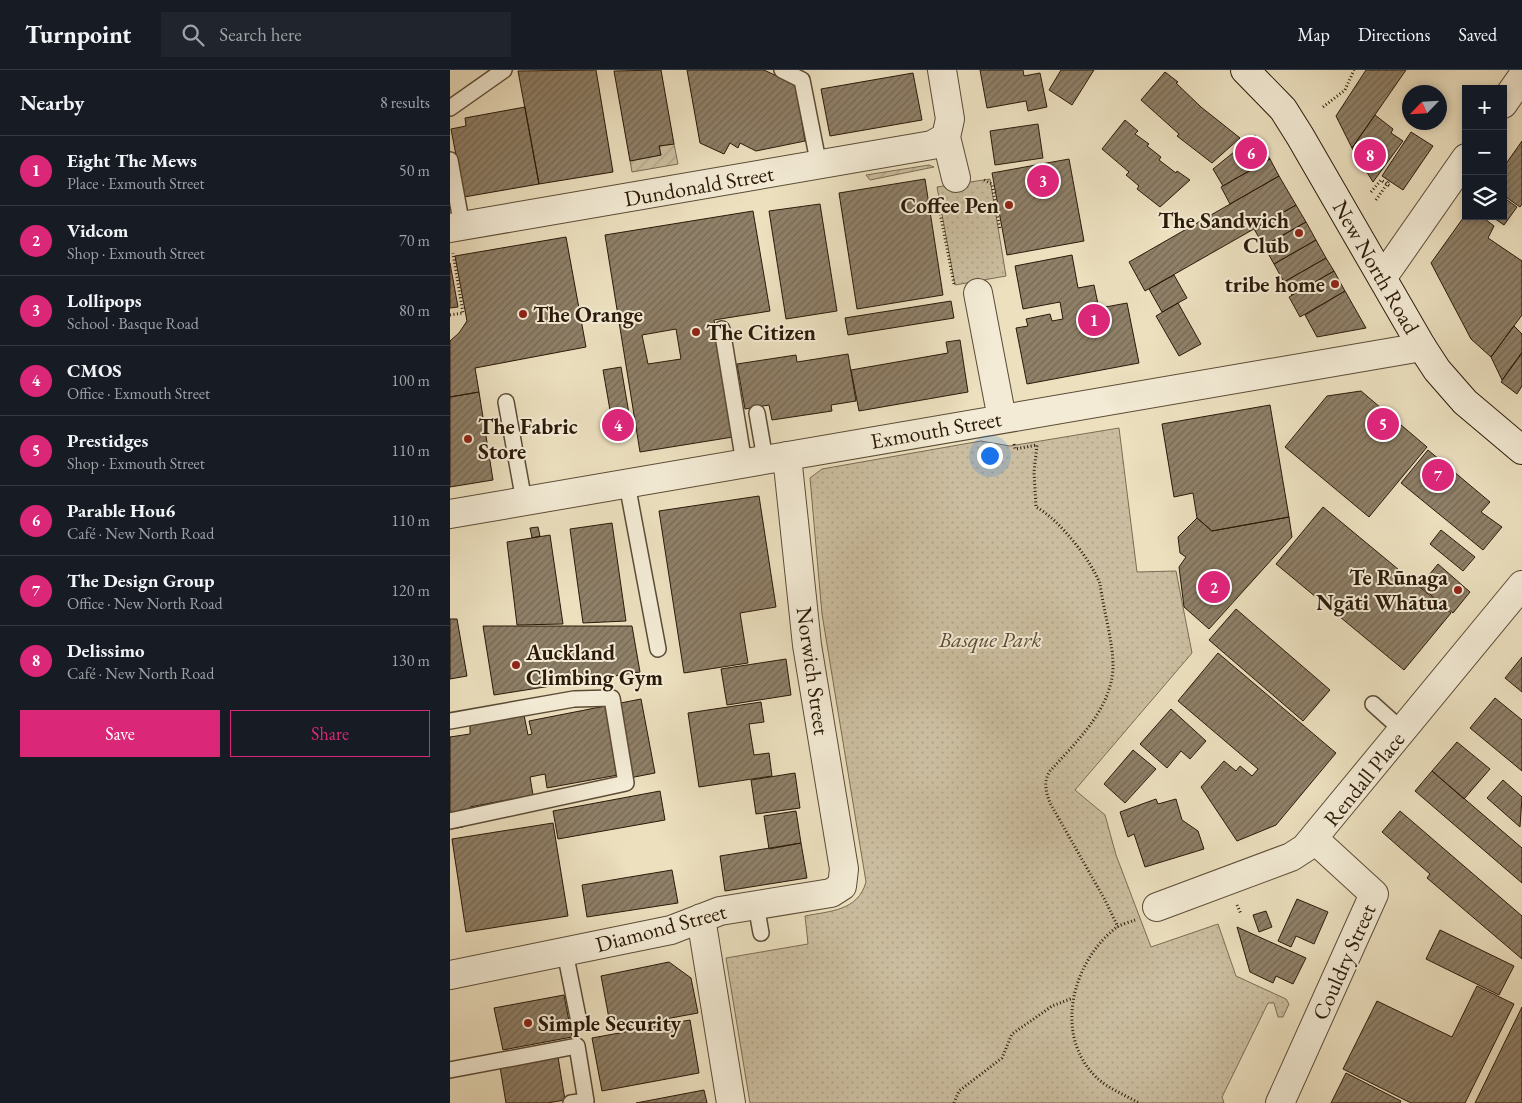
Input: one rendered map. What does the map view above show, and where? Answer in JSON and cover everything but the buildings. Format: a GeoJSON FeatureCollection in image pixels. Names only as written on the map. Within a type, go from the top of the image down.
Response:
{"type":"FeatureCollection","features":[{"type":"Feature","properties":{"kind":"street"},"geometry":{"type":"LineString","coordinates":[[942,70],[950,120],[946,138],[946,184]]}},
{"type":"Feature","properties":{"kind":"street","name":"New North Road"},"geometry":{"type":"LineString","coordinates":[[1245,70],[1283,109],[1437,370],[1465,402],[1522,450]]}},
{"type":"Feature","properties":{"kind":"street"},"geometry":{"type":"LineString","coordinates":[[1507,98],[1522,77]]}},
{"type":"Feature","properties":{"kind":"street","name":"Dundonald Street"},"geometry":{"type":"LineString","coordinates":[[456,227],[819,166],[932,145],[946,138]]}},
{"type":"Feature","properties":{"kind":"street"},"geometry":{"type":"LineString","coordinates":[[1383,277],[1462,164]]}},
{"type":"Feature","properties":{"kind":"street"},"geometry":{"type":"LineString","coordinates":[[978,293],[1008,430]]}},
{"type":"Feature","properties":{"kind":"street","name":"Exmouth Street"},"geometry":{"type":"LineString","coordinates":[[450,514],[765,459],[1008,430],[1422,347]]}},
{"type":"Feature","properties":{"kind":"street","name":"Norwich Street"},"geometry":{"type":"LineString","coordinates":[[765,459],[807,645],[844,869],[842,886]]}},
{"type":"Feature","properties":{"kind":"street","name":"Rendall Place"},"geometry":{"type":"LineString","coordinates":[[1157,906],[1291,857],[1314,839],[1522,585]]}},
{"type":"Feature","properties":{"kind":"street","name":"Couldry Street"},"geometry":{"type":"LineString","coordinates":[[1280,1103],[1374,894],[1314,839]]}},
{"type":"Feature","properties":{"kind":"street","name":"Diamond Street"},"geometry":{"type":"LineString","coordinates":[[450,976],[671,930],[720,911],[831,893],[842,886]]}},
{"type":"Feature","properties":{"kind":"street"},"geometry":{"type":"LineString","coordinates":[[702,918],[731,1103]]}},
{"type":"Feature","properties":{"kind":"lane"},"geometry":{"type":"LineString","coordinates":[[450,108],[504,70]]}},
{"type":"Feature","properties":{"kind":"lane"},"geometry":{"type":"LineString","coordinates":[[782,70],[802,80],[819,166]]}},
{"type":"Feature","properties":{"kind":"lane"},"geometry":{"type":"LineString","coordinates":[[450,160],[456,227]]}},
{"type":"Feature","properties":{"kind":"lane"},"geometry":{"type":"LineString","coordinates":[[722,329],[765,459]]}},
{"type":"Feature","properties":{"kind":"lane"},"geometry":{"type":"LineString","coordinates":[[506,402],[524,502]]}},
{"type":"Feature","properties":{"kind":"lane"},"geometry":{"type":"LineString","coordinates":[[756,413],[765,459]]}},
{"type":"Feature","properties":{"kind":"lane"},"geometry":{"type":"LineString","coordinates":[[627,484],[658,650]]}},
{"type":"Feature","properties":{"kind":"lane"},"geometry":{"type":"LineString","coordinates":[[450,720],[574,698],[612,698],[626,783],[450,821]]}},
{"type":"Feature","properties":{"kind":"lane"},"geometry":{"type":"LineString","coordinates":[[1373,704],[1403,730]]}},
{"type":"Feature","properties":{"kind":"lane"},"geometry":{"type":"LineString","coordinates":[[756,905],[761,933]]}},
{"type":"Feature","properties":{"kind":"lane"},"geometry":{"type":"LineString","coordinates":[[565,952],[578,1017]]}},
{"type":"Feature","properties":{"kind":"lane"},"geometry":{"type":"LineString","coordinates":[[450,1070],[577,1046],[586,1100],[571,1103]]}},
{"type":"Feature","properties":{"kind":"path"},"geometry":{"type":"LineString","coordinates":[[1323,106],[1345,90],[1354,70]]}},
{"type":"Feature","properties":{"kind":"path"},"geometry":{"type":"LineString","coordinates":[[984,180],[992,184],[1000,230]]}},
{"type":"Feature","properties":{"kind":"path"},"geometry":{"type":"LineString","coordinates":[[1371,192],[1382,180],[1391,187]]}},
{"type":"Feature","properties":{"kind":"path"},"geometry":{"type":"LineString","coordinates":[[1376,200],[1390,181]]}},
{"type":"Feature","properties":{"kind":"path"},"geometry":{"type":"LineString","coordinates":[[946,184],[954,281]]}},
{"type":"Feature","properties":{"kind":"path"},"geometry":{"type":"LineString","coordinates":[[450,315],[464,313],[454,263]]}},
{"type":"Feature","properties":{"kind":"path"},"geometry":{"type":"LineString","coordinates":[[1008,430],[1015,449],[1037,445],[1034,472],[1036,507],[1049,514],[1066,534],[1096,573],[1100,584],[1113,668],[1108,693],[1086,730],[1046,777],[1045,790],[1050,804],[1106,900],[1118,927]]}},
{"type":"Feature","properties":{"kind":"path"},"geometry":{"type":"LineString","coordinates":[[1138,1103],[1096,1077],[1081,1056],[1072,1033],[1073,998],[1088,963],[1099,947],[1118,927],[1145,916],[1157,906]]}},
{"type":"Feature","properties":{"kind":"path"},"geometry":{"type":"LineString","coordinates":[[954,1103],[958,1091],[1002,1058],[1012,1034],[1052,1006],[1073,998]]}},
{"type":"Feature","properties":{"kind":"green space"},"geometry":{"type":"Polygon","coordinates":[[[674,144],[678,164],[632,172],[630,161],[661,155],[659,146],[674,144]]]}},
{"type":"Feature","properties":{"kind":"green space"},"geometry":{"type":"Polygon","coordinates":[[[929,165],[934,167],[870,180],[866,175],[929,165]]]}},
{"type":"Feature","properties":{"kind":"green space"},"geometry":{"type":"Polygon","coordinates":[[[990,179],[1006,276],[955,285],[937,187],[990,179]]]}},
{"type":"Feature","properties":{"kind":"green space","name":"Basque Park"},"geometry":{"type":"Polygon","coordinates":[[[1119,428],[1137,572],[1176,571],[1192,653],[1075,790],[1105,815],[1116,855],[1151,947],[1218,924],[1236,976],[1286,999],[1289,1004],[1283,1017],[1278,1017],[1274,1003],[1268,1003],[1222,1097],[1224,1103],[750,1103],[726,958],[808,944],[805,916],[833,911],[850,904],[857,899],[866,882],[822,614],[810,478],[822,469],[981,441],[1010,446],[1119,428]]]}},
{"type":"Feature","properties":{"kind":"place","name":"Parable Hou6"},"geometry":{"type":"Point","coordinates":[1251,153]}},
{"type":"Feature","properties":{"kind":"place","name":"Delissimo"},"geometry":{"type":"Point","coordinates":[1370,155]}},
{"type":"Feature","properties":{"kind":"place","name":"Lollipops"},"geometry":{"type":"Point","coordinates":[1043,181]}},
{"type":"Feature","properties":{"kind":"place","name":"Coffee Pen"},"geometry":{"type":"Point","coordinates":[1009,205]}},
{"type":"Feature","properties":{"kind":"place","name":"The Sandwich Club"},"geometry":{"type":"Point","coordinates":[1299,233]}},
{"type":"Feature","properties":{"kind":"place","name":"tribe home"},"geometry":{"type":"Point","coordinates":[1335,284]}},
{"type":"Feature","properties":{"kind":"place","name":"The Orange"},"geometry":{"type":"Point","coordinates":[523,314]}},
{"type":"Feature","properties":{"kind":"place","name":"Eight The Mews"},"geometry":{"type":"Point","coordinates":[1094,320]}},
{"type":"Feature","properties":{"kind":"place","name":"The Citizen"},"geometry":{"type":"Point","coordinates":[696,332]}},
{"type":"Feature","properties":{"kind":"place","name":"Prestidges"},"geometry":{"type":"Point","coordinates":[1383,424]}},
{"type":"Feature","properties":{"kind":"place","name":"CMOS"},"geometry":{"type":"Point","coordinates":[618,425]}},
{"type":"Feature","properties":{"kind":"place","name":"The Fabric Store"},"geometry":{"type":"Point","coordinates":[468,439]}},
{"type":"Feature","properties":{"kind":"place","name":"The Design Group"},"geometry":{"type":"Point","coordinates":[1438,475]}},
{"type":"Feature","properties":{"kind":"place","name":"Vidcom"},"geometry":{"type":"Point","coordinates":[1214,587]}},
{"type":"Feature","properties":{"kind":"place","name":"Te Rūnaga Ngāti Whātua"},"geometry":{"type":"Point","coordinates":[1458,590]}},
{"type":"Feature","properties":{"kind":"place","name":"Auckland Climbing Gym"},"geometry":{"type":"Point","coordinates":[516,665]}},
{"type":"Feature","properties":{"kind":"place","name":"Simple Security"},"geometry":{"type":"Point","coordinates":[528,1023]}}]}
